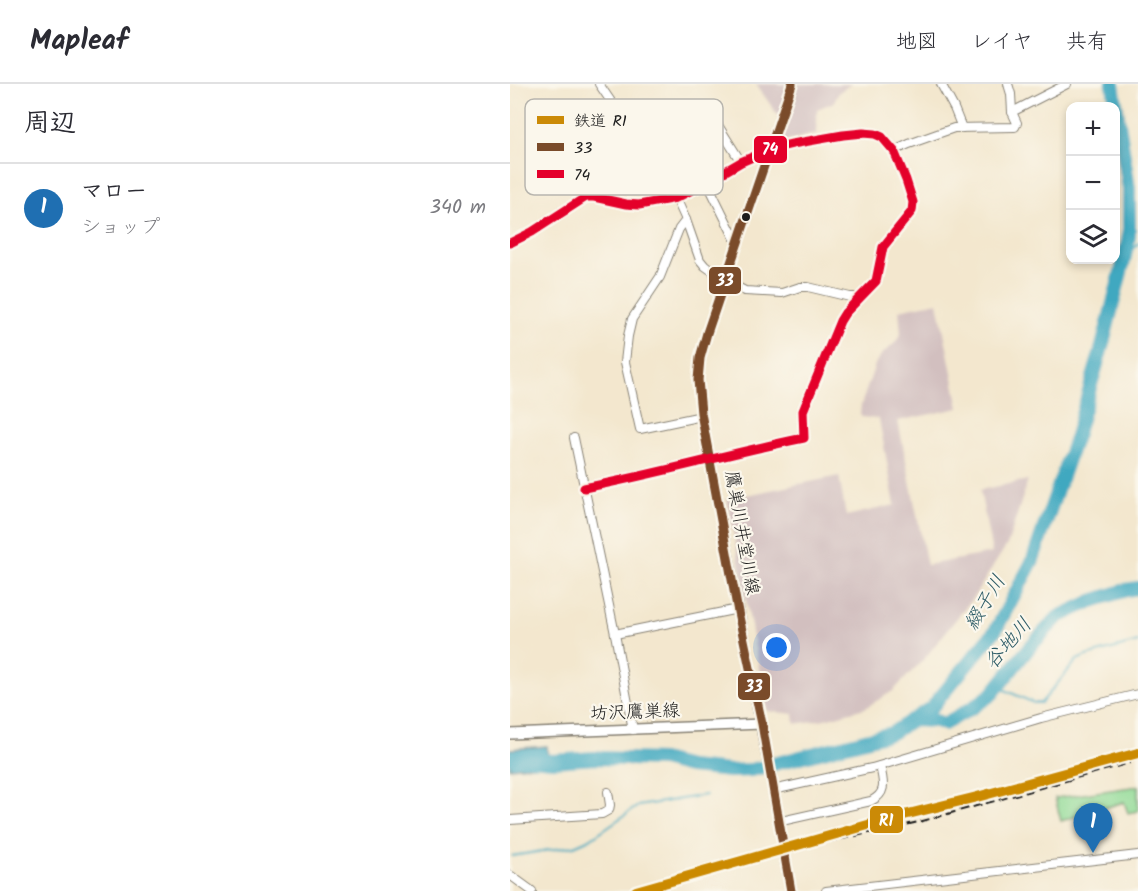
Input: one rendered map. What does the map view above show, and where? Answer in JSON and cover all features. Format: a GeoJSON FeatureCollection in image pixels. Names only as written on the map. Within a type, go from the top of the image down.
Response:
{"type":"FeatureCollection","features":[{"type":"Feature","properties":{"kind":"main road","name":"鷹巣川井堂川線"},"geometry":{"type":"LineString","coordinates":[[791,891],[783,822],[773,787],[738,609],[698,387],[700,358],[707,333],[792,84]]}},
{"type":"Feature","properties":{"kind":"main road","name":"坊沢鷹巣線"},"geometry":{"type":"LineString","coordinates":[[510,734],[762,724]]}},
{"type":"Feature","properties":{"kind":"street"},"geometry":{"type":"LineString","coordinates":[[599,84],[609,99]]}},
{"type":"Feature","properties":{"kind":"street"},"geometry":{"type":"LineString","coordinates":[[941,84],[962,128]]}},
{"type":"Feature","properties":{"kind":"street"},"geometry":{"type":"LineString","coordinates":[[894,151],[954,128],[1015,127],[1017,123],[1012,112],[1008,84]]}},
{"type":"Feature","properties":{"kind":"street"},"geometry":{"type":"LineString","coordinates":[[1012,112],[1067,84]]}},
{"type":"Feature","properties":{"kind":"street"},"geometry":{"type":"LineString","coordinates":[[723,133],[741,162]]}},
{"type":"Feature","properties":{"kind":"street"},"geometry":{"type":"LineString","coordinates":[[584,488],[804,438],[803,411],[845,313],[876,281],[883,246],[912,211],[913,202],[894,151],[882,136],[875,134],[863,133],[817,139],[771,149],[723,173]]}},
{"type":"Feature","properties":{"kind":"street"},"geometry":{"type":"LineString","coordinates":[[674,195],[700,260],[726,281],[745,291],[755,293],[782,293],[808,286],[850,297],[861,297]]}},
{"type":"Feature","properties":{"kind":"street"},"geometry":{"type":"LineString","coordinates":[[510,243],[532,232],[586,197],[639,205],[682,195]]}},
{"type":"Feature","properties":{"kind":"street"},"geometry":{"type":"LineString","coordinates":[[713,195],[738,245]]}},
{"type":"Feature","properties":{"kind":"street"},"geometry":{"type":"LineString","coordinates":[[686,220],[679,229],[660,277],[632,320],[625,362],[640,429],[702,416]]}},
{"type":"Feature","properties":{"kind":"street"},"geometry":{"type":"LineString","coordinates":[[574,438],[633,730]]}},
{"type":"Feature","properties":{"kind":"street"},"geometry":{"type":"LineString","coordinates":[[615,634],[738,609]]}},
{"type":"Feature","properties":{"kind":"street"},"geometry":{"type":"LineString","coordinates":[[773,787],[880,766],[1041,718],[1138,694]]}},
{"type":"Feature","properties":{"kind":"street"},"geometry":{"type":"LineString","coordinates":[[783,822],[876,799],[883,791],[880,766]]}},
{"type":"Feature","properties":{"kind":"street"},"geometry":{"type":"LineString","coordinates":[[510,820],[602,814],[609,810],[608,792]]}},
{"type":"Feature","properties":{"kind":"street"},"geometry":{"type":"LineString","coordinates":[[826,891],[1138,855]]}},
{"type":"Feature","properties":{"kind":"street"},"geometry":{"type":"LineString","coordinates":[[510,875],[532,891]]}},
{"type":"Feature","properties":{"kind":"shaded area"},"geometry":{"type":"Polygon","coordinates":[[[756,84],[851,84],[839,92],[834,102],[817,109],[816,134],[781,142],[777,137],[779,117],[756,84]]]}},
{"type":"Feature","properties":{"kind":"shaded area"},"geometry":{"type":"Polygon","coordinates":[[[938,302],[959,408],[898,421],[927,565],[992,553],[980,490],[1028,480],[1008,543],[973,598],[924,659],[893,691],[865,708],[825,719],[795,724],[794,714],[767,711],[727,499],[839,476],[846,516],[895,505],[879,419],[862,417],[861,405],[876,362],[901,334],[899,310],[938,302]]]}},
{"type":"Feature","properties":{"kind":"green space"},"geometry":{"type":"Polygon","coordinates":[[[1138,786],[1138,811],[1128,813],[1124,802],[1061,821],[1055,798],[1138,786]]]}},
{"type":"Feature","properties":{"kind":"water"},"geometry":{"type":"Polygon","coordinates":[[[547,746],[549,764],[510,768],[510,749],[547,746]]]}},
{"type":"Feature","properties":{"kind":"waterway","name":"綴子川"},"geometry":{"type":"LineString","coordinates":[[510,757],[553,761],[595,758],[662,760],[689,767],[730,771],[751,770],[892,733],[932,707],[995,631],[1032,562],[1076,436],[1102,347],[1129,236],[1129,189],[1113,84]]}},
{"type":"Feature","properties":{"kind":"waterway"},"geometry":{"type":"LineString","coordinates":[[1124,260],[1138,243]]}},
{"type":"Feature","properties":{"kind":"waterway","name":"谷地川"},"geometry":{"type":"LineString","coordinates":[[911,720],[936,721],[944,724],[972,708],[992,694],[1029,648],[1058,617],[1092,601],[1138,588]]}},
{"type":"Feature","properties":{"kind":"waterway"},"geometry":{"type":"LineString","coordinates":[[998,687],[1034,703],[1041,703],[1077,660],[1138,642]]}},
{"type":"Feature","properties":{"kind":"waterway"},"geometry":{"type":"LineString","coordinates":[[512,856],[574,846],[590,839],[638,806],[706,795]]}},
{"type":"Feature","properties":{"kind":"railway"},"geometry":{"type":"LineString","coordinates":[[646,891],[771,855],[919,822],[1130,763]]}},
{"type":"Feature","properties":{"kind":"rail line","name":"R1"},"geometry":{"type":"LineString","coordinates":[[636,891],[896,817],[1138,753]]}},
{"type":"Feature","properties":{"kind":"transit line","name":"33"},"geometry":{"type":"LineString","coordinates":[[791,891],[762,724],[738,612],[701,413],[698,380],[700,358],[707,333],[792,84]]}},
{"type":"Feature","properties":{"kind":"transit line","name":"74"},"geometry":{"type":"LineString","coordinates":[[584,488],[804,438],[803,411],[840,321],[876,281],[883,247],[912,211],[913,202],[894,151],[882,137],[875,134],[843,135],[771,149],[723,173]]}},
{"type":"Feature","properties":{"kind":"transit line","name":"74"},"geometry":{"type":"LineString","coordinates":[[510,243],[532,232],[586,197],[639,205],[682,195]]}},
{"type":"Feature","properties":{"kind":"place","name":"マロー"},"geometry":{"type":"Point","coordinates":[1093,853]}}]}
